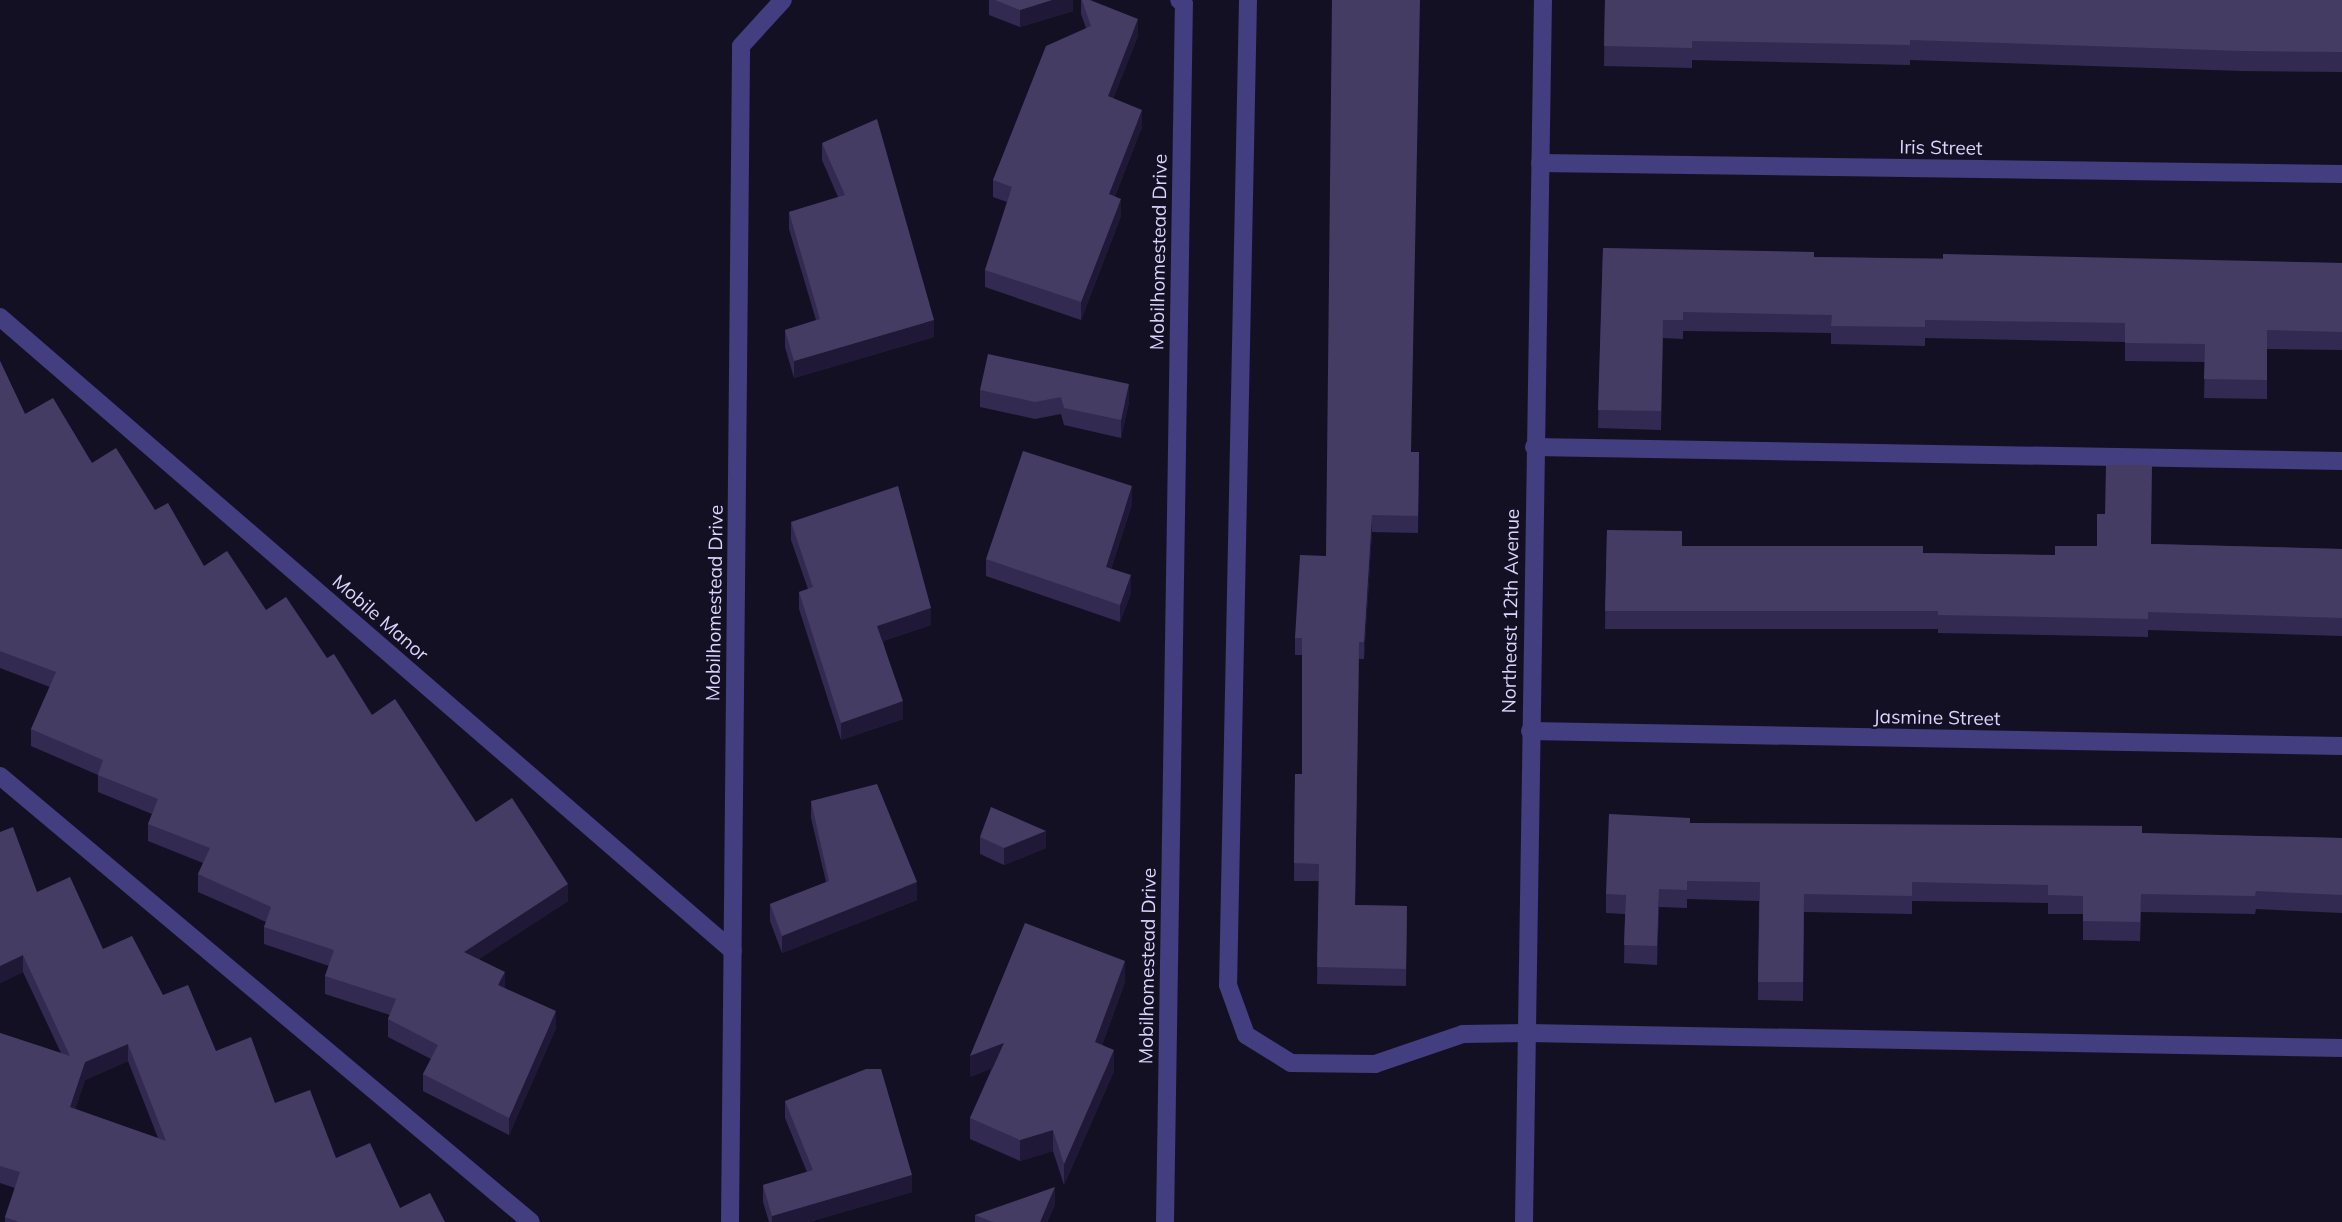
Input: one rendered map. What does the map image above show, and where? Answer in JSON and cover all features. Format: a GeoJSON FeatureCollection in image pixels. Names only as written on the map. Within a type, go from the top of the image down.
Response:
{"type":"FeatureCollection","features":[{"type":"Feature","properties":{"kind":"street","name":"Mobilhomestead Drive"},"geometry":{"type":"LineString","coordinates":[[730,1222],[741,46],[782,0]]}},
{"type":"Feature","properties":{"kind":"street","name":"Mobilhomestead Drive"},"geometry":{"type":"LineString","coordinates":[[1165,1222],[1184,4],[1179,0]]}},
{"type":"Feature","properties":{"kind":"street"},"geometry":{"type":"LineString","coordinates":[[1248,0],[1228,985],[1246,1035],[1291,1063],[1375,1064],[1463,1034],[2342,1048]]}},
{"type":"Feature","properties":{"kind":"street","name":"Northeast 12th Avenue"},"geometry":{"type":"LineString","coordinates":[[1524,1222],[1543,0]]}},
{"type":"Feature","properties":{"kind":"street","name":"Iris Street"},"geometry":{"type":"LineString","coordinates":[[1540,163],[2342,174]]}},
{"type":"Feature","properties":{"kind":"street","name":"Mobile Manor"},"geometry":{"type":"LineString","coordinates":[[0,317],[733,951]]}},
{"type":"Feature","properties":{"kind":"street"},"geometry":{"type":"LineString","coordinates":[[1534,447],[2342,461]]}},
{"type":"Feature","properties":{"kind":"street","name":"Jasmine Street"},"geometry":{"type":"LineString","coordinates":[[1530,731],[2342,746]]}},
{"type":"Feature","properties":{"kind":"street"},"geometry":{"type":"LineString","coordinates":[[0,776],[531,1222]]}},
{"type":"Feature","properties":{"kind":"building"},"geometry":{"type":"Polygon","coordinates":[[[995,0],[1052,0],[1020,10],[995,0]]]}},
{"type":"Feature","properties":{"kind":"building"},"geometry":{"type":"Polygon","coordinates":[[[1082,0],[1090,0],[1138,19],[1108,96],[1142,110],[1109,194],[1121,199],[1081,302],[985,270],[1012,187],[993,180],[1046,46],[1091,26],[1082,0]]]}},
{"type":"Feature","properties":{"kind":"building"},"geometry":{"type":"Polygon","coordinates":[[[1332,0],[1420,0],[1411,452],[1419,452],[1418,516],[1372,515],[1364,642],[1359,642],[1355,905],[1407,906],[1406,969],[1317,967],[1319,864],[1294,863],[1295,774],[1302,774],[1302,638],[1295,638],[1300,555],[1326,556],[1332,0]]]}},
{"type":"Feature","properties":{"kind":"building"},"geometry":{"type":"Polygon","coordinates":[[[1605,0],[2342,0],[2342,52],[1910,40],[1910,45],[1692,41],[1692,48],[1604,46],[1605,0]]]}},
{"type":"Feature","properties":{"kind":"building"},"geometry":{"type":"Polygon","coordinates":[[[877,119],[934,320],[794,361],[785,330],[820,319],[789,212],[845,195],[822,143],[877,119]]]}},
{"type":"Feature","properties":{"kind":"building"},"geometry":{"type":"Polygon","coordinates":[[[1603,248],[1814,252],[1814,257],[1943,259],[1943,254],[2342,263],[2342,332],[2267,330],[2267,380],[2204,379],[2205,344],[2125,343],[2125,323],[1925,320],[1925,327],[1831,326],[1832,315],[1683,312],[1683,320],[1663,320],[1661,411],[1598,410],[1603,248]]]}},
{"type":"Feature","properties":{"kind":"building"},"geometry":{"type":"Polygon","coordinates":[[[988,354],[1129,384],[1121,420],[1064,408],[1061,397],[1035,402],[980,390],[988,354]]]}},
{"type":"Feature","properties":{"kind":"building"},"geometry":{"type":"Polygon","coordinates":[[[0,361],[25,414],[53,398],[92,463],[116,448],[155,510],[168,503],[204,566],[227,551],[266,610],[286,597],[327,658],[334,654],[372,715],[395,699],[476,822],[512,798],[568,884],[464,952],[505,972],[498,985],[556,1011],[509,1118],[423,1074],[438,1045],[388,1019],[396,999],[325,976],[334,950],[264,927],[271,907],[198,874],[210,848],[148,824],[158,799],[98,775],[103,760],[31,729],[56,672],[0,651],[0,361]]]}},
{"type":"Feature","properties":{"kind":"building"},"geometry":{"type":"Polygon","coordinates":[[[1023,451],[1132,486],[1106,567],[1131,575],[1120,605],[986,559],[1023,451]]]}},
{"type":"Feature","properties":{"kind":"building"},"geometry":{"type":"Polygon","coordinates":[[[2106,465],[2152,465],[2151,544],[2342,549],[2342,618],[2148,612],[2148,619],[1938,615],[1938,611],[1605,611],[1607,530],[1682,531],[1682,546],[1923,546],[1923,553],[2055,555],[2055,546],[2097,546],[2097,514],[2105,514],[2106,465]]]}},
{"type":"Feature","properties":{"kind":"building"},"geometry":{"type":"Polygon","coordinates":[[[898,486],[931,608],[877,626],[903,701],[841,723],[799,592],[813,587],[791,522],[898,486]]]}},
{"type":"Feature","properties":{"kind":"building"},"geometry":{"type":"Polygon","coordinates":[[[877,784],[917,882],[782,936],[770,904],[829,881],[811,801],[877,784]]]}},
{"type":"Feature","properties":{"kind":"building"},"geometry":{"type":"Polygon","coordinates":[[[991,807],[1046,831],[1004,848],[980,837],[991,807]]]}},
{"type":"Feature","properties":{"kind":"building"},"geometry":{"type":"Polygon","coordinates":[[[1609,814],[1690,818],[1690,823],[2142,826],[2142,833],[2342,838],[2342,895],[2256,891],[2255,896],[2141,894],[2140,922],[2083,921],[2083,896],[2048,895],[2048,885],[1912,882],[1912,896],[1804,894],[1803,982],[1758,982],[1760,882],[1687,881],[1687,890],[1659,889],[1657,946],[1624,945],[1626,895],[1606,894],[1609,814]]]}},
{"type":"Feature","properties":{"kind":"building"},"geometry":{"type":"Polygon","coordinates":[[[13,827],[37,892],[70,877],[103,949],[132,936],[163,995],[188,985],[216,1051],[251,1037],[275,1103],[310,1090],[336,1158],[370,1143],[400,1208],[430,1193],[445,1222],[19,1222],[5,1217],[20,1172],[0,1166],[0,1033],[70,1056],[23,955],[0,966],[0,832],[13,827]],[[128,1044],[85,1062],[70,1107],[166,1141],[128,1044]]]}},
{"type":"Feature","properties":{"kind":"building"},"geometry":{"type":"Polygon","coordinates":[[[1025,923],[1125,961],[1095,1042],[1114,1050],[1064,1164],[1053,1130],[1020,1140],[970,1118],[1004,1043],[970,1056],[1025,923]]]}},
{"type":"Feature","properties":{"kind":"building"},"geometry":{"type":"Polygon","coordinates":[[[866,1069],[881,1069],[912,1175],[772,1216],[763,1185],[813,1170],[785,1101],[866,1069]]]}},
{"type":"Feature","properties":{"kind":"building"},"geometry":{"type":"Polygon","coordinates":[[[1055,1187],[1040,1222],[993,1222],[975,1215],[1055,1187]]]}}]}
